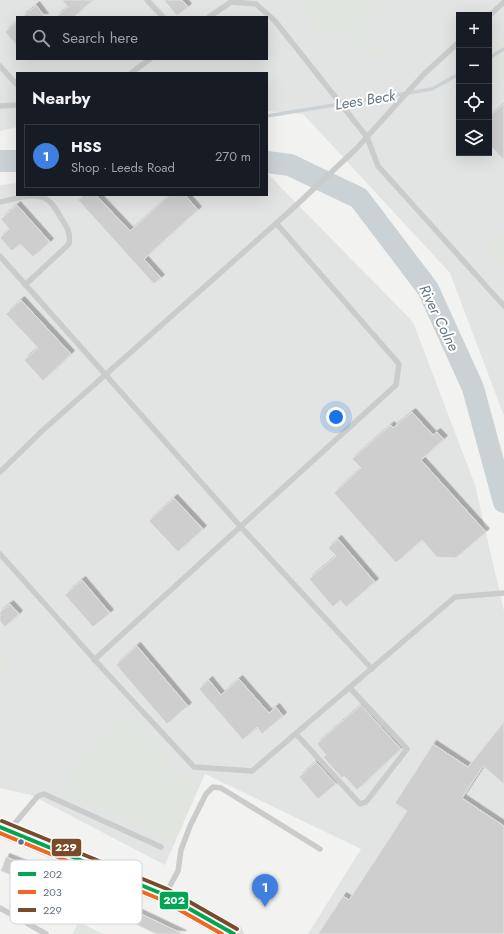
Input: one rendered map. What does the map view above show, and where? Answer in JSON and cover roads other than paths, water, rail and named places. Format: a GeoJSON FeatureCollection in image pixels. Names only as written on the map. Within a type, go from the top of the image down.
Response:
{"type":"FeatureCollection","features":[{"type":"Feature","properties":{"kind":"main road"},"geometry":{"type":"LineString","coordinates":[[4,829],[79,860]]}},
{"type":"Feature","properties":{"kind":"main road"},"geometry":{"type":"LineString","coordinates":[[142,886],[164,895],[234,934]]}},
{"type":"Feature","properties":{"kind":"lane"},"geometry":{"type":"LineString","coordinates":[[147,0],[162,16]]}},
{"type":"Feature","properties":{"kind":"lane"},"geometry":{"type":"LineString","coordinates":[[210,16],[228,1],[242,1],[256,4],[275,21],[367,137],[378,166],[504,306]]}},
{"type":"Feature","properties":{"kind":"lane"},"geometry":{"type":"LineString","coordinates":[[492,13],[504,2]]}},
{"type":"Feature","properties":{"kind":"lane"},"geometry":{"type":"LineString","coordinates":[[0,472],[42,431],[290,211],[356,149],[424,74],[456,45]]}},
{"type":"Feature","properties":{"kind":"lane"},"geometry":{"type":"LineString","coordinates":[[132,72],[149,60]]}},
{"type":"Feature","properties":{"kind":"lane"},"geometry":{"type":"LineString","coordinates":[[0,66],[16,84]]}},
{"type":"Feature","properties":{"kind":"lane"},"geometry":{"type":"LineString","coordinates":[[0,106],[16,106]]}},
{"type":"Feature","properties":{"kind":"lane"},"geometry":{"type":"LineString","coordinates":[[0,202],[26,196],[45,198],[51,203],[69,230],[69,244],[26,285]]}},
{"type":"Feature","properties":{"kind":"lane"},"geometry":{"type":"LineString","coordinates":[[94,660],[396,385],[399,364],[276,223]]}},
{"type":"Feature","properties":{"kind":"lane"},"geometry":{"type":"LineString","coordinates":[[0,256],[240,526],[372,669]]}},
{"type":"Feature","properties":{"kind":"lane"},"geometry":{"type":"LineString","coordinates":[[0,554],[94,660],[194,767],[252,771],[455,597],[504,593]]}},
{"type":"Feature","properties":{"kind":"lane"},"geometry":{"type":"LineString","coordinates":[[296,734],[360,804],[366,802],[407,752],[407,749],[350,688]]}},
{"type":"Feature","properties":{"kind":"lane"},"geometry":{"type":"LineString","coordinates":[[164,895],[178,871],[181,850],[190,826],[206,794],[213,787],[221,788],[320,849]]}},
{"type":"Feature","properties":{"kind":"lane"},"geometry":{"type":"LineString","coordinates":[[4,829],[38,796],[44,794],[161,847]]}},
{"type":"Feature","properties":{"kind":"lane"},"geometry":{"type":"LineString","coordinates":[[0,908],[10,914]]}},
{"type":"Feature","properties":{"kind":"lane"},"geometry":{"type":"LineString","coordinates":[[28,924],[46,934]]}},
{"type":"Feature","properties":{"kind":"waterway","name":"Lees Beck"},"geometry":{"type":"LineString","coordinates":[[492,56],[504,49]]}},
{"type":"Feature","properties":{"kind":"waterway","name":"Lees Beck"},"geometry":{"type":"LineString","coordinates":[[268,116],[432,89],[456,76]]}},
{"type":"Feature","properties":{"kind":"waterway","name":"River Colne"},"geometry":{"type":"LineString","coordinates":[[0,161],[16,161]]}},
{"type":"Feature","properties":{"kind":"waterway","name":"River Colne"},"geometry":{"type":"LineString","coordinates":[[268,162],[290,165],[359,198],[428,289],[473,388],[504,502]]}},
{"type":"Feature","properties":{"kind":"place","name":"HSS"},"geometry":{"type":"Point","coordinates":[265,907]}}]}
